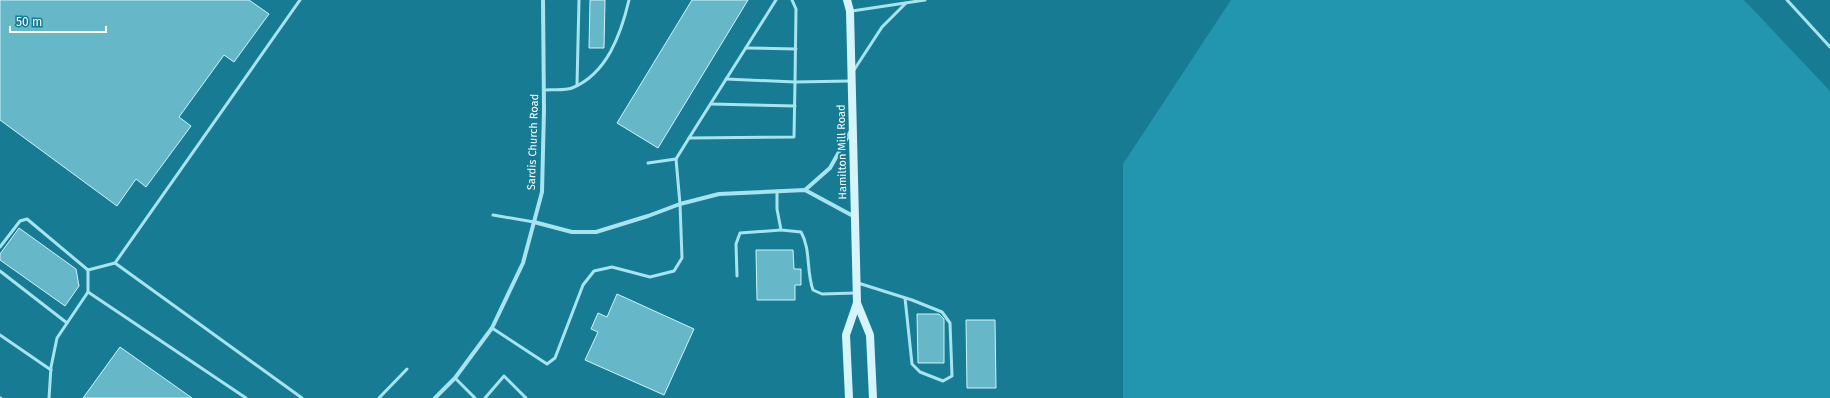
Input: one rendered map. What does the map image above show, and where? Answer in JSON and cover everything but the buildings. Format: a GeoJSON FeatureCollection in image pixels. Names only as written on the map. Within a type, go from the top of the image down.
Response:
{"type":"FeatureCollection","features":[{"type":"Feature","properties":{"kind":"main road","name":"Hamilton Mill Road"},"geometry":{"type":"LineString","coordinates":[[847,0],[850,11],[857,282],[857,303],[846,335],[848,398]]}},
{"type":"Feature","properties":{"kind":"main road","name":"Hamilton Mill Road"},"geometry":{"type":"LineString","coordinates":[[857,303],[870,335],[873,398]]}},
{"type":"Feature","properties":{"kind":"street","name":"Sardis Church Road"},"geometry":{"type":"LineString","coordinates":[[435,398],[456,378],[492,328],[523,263],[542,192],[544,90],[543,0]]}},
{"type":"Feature","properties":{"kind":"street"},"geometry":{"type":"LineString","coordinates":[[805,190],[830,168],[852,128]]}},
{"type":"Feature","properties":{"kind":"street"},"geometry":{"type":"LineString","coordinates":[[534,222],[572,232],[596,232],[635,221],[680,204],[719,194],[805,190],[855,217]]}},
{"type":"Feature","properties":{"kind":"lane"},"geometry":{"type":"LineString","coordinates":[[88,270],[115,263],[300,0]]}},
{"type":"Feature","properties":{"kind":"lane"},"geometry":{"type":"LineString","coordinates":[[577,85],[579,0]]}},
{"type":"Feature","properties":{"kind":"lane"},"geometry":{"type":"LineString","coordinates":[[544,90],[571,89],[588,78],[607,58],[623,25],[628,0]]}},
{"type":"Feature","properties":{"kind":"lane"},"geometry":{"type":"LineString","coordinates":[[492,328],[547,364],[555,358],[582,285],[594,271],[612,267],[650,277],[674,271],[682,258],[680,204],[676,159],[776,0]]}},
{"type":"Feature","properties":{"kind":"lane"},"geometry":{"type":"LineString","coordinates":[[689,138],[794,137],[796,9],[792,0]]}},
{"type":"Feature","properties":{"kind":"lane"},"geometry":{"type":"LineString","coordinates":[[899,0],[906,3]]}},
{"type":"Feature","properties":{"kind":"lane"},"geometry":{"type":"LineString","coordinates":[[850,11],[925,0]]}},
{"type":"Feature","properties":{"kind":"lane"},"geometry":{"type":"LineString","coordinates":[[1787,0],[1830,47]]}},
{"type":"Feature","properties":{"kind":"lane"},"geometry":{"type":"LineString","coordinates":[[726,80],[795,82],[852,77],[882,27],[906,3]]}},
{"type":"Feature","properties":{"kind":"lane"},"geometry":{"type":"LineString","coordinates":[[746,48],[796,49]]}},
{"type":"Feature","properties":{"kind":"lane"},"geometry":{"type":"LineString","coordinates":[[711,104],[795,106]]}},
{"type":"Feature","properties":{"kind":"lane"},"geometry":{"type":"LineString","coordinates":[[648,164],[676,159]]}},
{"type":"Feature","properties":{"kind":"lane"},"geometry":{"type":"LineString","coordinates":[[777,191],[777,209],[781,230]]}},
{"type":"Feature","properties":{"kind":"lane"},"geometry":{"type":"LineString","coordinates":[[493,215],[534,222]]}},
{"type":"Feature","properties":{"kind":"lane"},"geometry":{"type":"LineString","coordinates":[[0,246],[20,221],[27,219],[88,270]]}},
{"type":"Feature","properties":{"kind":"lane"},"geometry":{"type":"LineString","coordinates":[[737,276],[736,244],[740,233],[781,230],[801,232],[806,240],[809,280],[813,290],[822,294],[857,293]]}},
{"type":"Feature","properties":{"kind":"lane"},"geometry":{"type":"LineString","coordinates":[[115,263],[302,398]]}},
{"type":"Feature","properties":{"kind":"lane"},"geometry":{"type":"LineString","coordinates":[[49,398],[51,370],[57,338],[88,292],[88,270]]}},
{"type":"Feature","properties":{"kind":"lane"},"geometry":{"type":"LineString","coordinates":[[0,271],[67,323]]}},
{"type":"Feature","properties":{"kind":"lane"},"geometry":{"type":"LineString","coordinates":[[857,282],[905,298],[942,312],[950,323],[952,376],[943,381],[920,372],[912,364],[905,298]]}},
{"type":"Feature","properties":{"kind":"lane"},"geometry":{"type":"LineString","coordinates":[[88,292],[246,398]]}},
{"type":"Feature","properties":{"kind":"lane"},"geometry":{"type":"LineString","coordinates":[[0,335],[51,370]]}},
{"type":"Feature","properties":{"kind":"lane"},"geometry":{"type":"LineString","coordinates":[[379,398],[407,369]]}},
{"type":"Feature","properties":{"kind":"lane"},"geometry":{"type":"LineString","coordinates":[[486,398],[504,376],[526,398]]}},
{"type":"Feature","properties":{"kind":"lane"},"geometry":{"type":"LineString","coordinates":[[456,378],[475,398]]}},
{"type":"Feature","properties":{"kind":"shaded area"},"geometry":{"type":"Polygon","coordinates":[[[1231,0],[1744,0],[1830,91],[1830,398],[1123,398],[1123,164],[1231,0]]]}}]}
